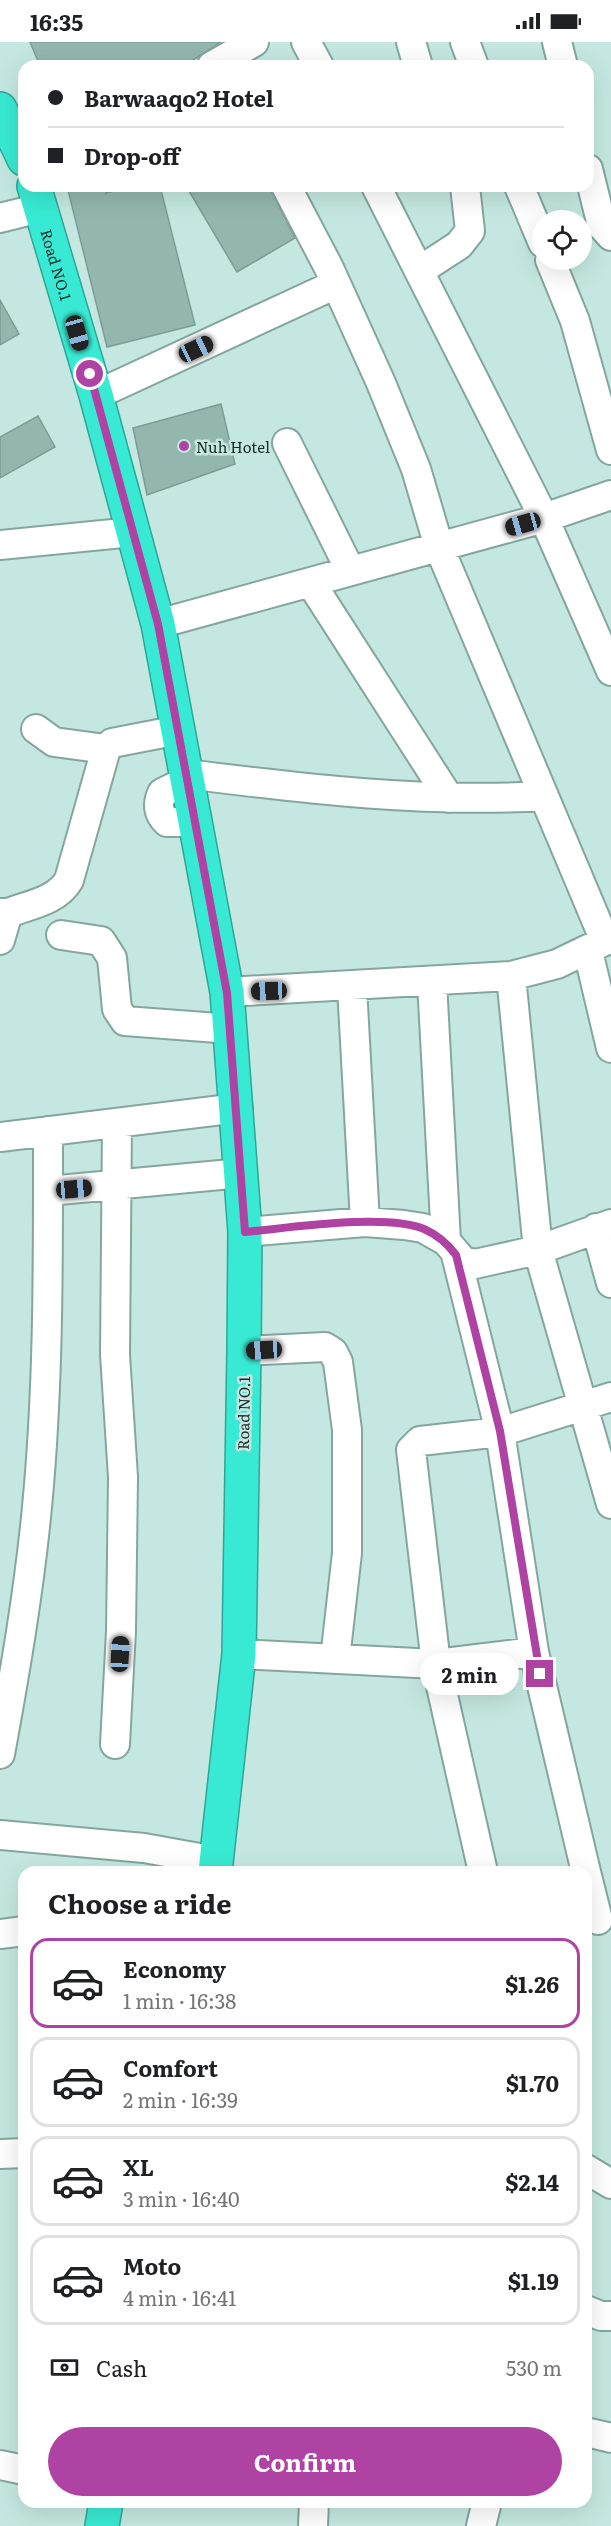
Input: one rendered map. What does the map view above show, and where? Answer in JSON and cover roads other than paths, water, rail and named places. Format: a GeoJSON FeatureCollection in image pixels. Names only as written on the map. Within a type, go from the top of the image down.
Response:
{"type":"FeatureCollection","features":[{"type":"Feature","properties":{"kind":"highway"},"geometry":{"type":"LineString","coordinates":[[0,109],[18,146]]}},
{"type":"Feature","properties":{"kind":"highway","name":"Road NO.1"},"geometry":{"type":"LineString","coordinates":[[37,197],[96,395],[158,624],[227,993],[231,1029],[245,1232],[239,1654],[216,1866]]}},
{"type":"Feature","properties":{"kind":"highway"},"geometry":{"type":"LineString","coordinates":[[102,2526],[105,2508]]}},
{"type":"Feature","properties":{"kind":"street"},"geometry":{"type":"LineString","coordinates":[[226,60],[254,42]]}},
{"type":"Feature","properties":{"kind":"street"},"geometry":{"type":"LineString","coordinates":[[306,42],[316,60]]}},
{"type":"Feature","properties":{"kind":"street"},"geometry":{"type":"LineString","coordinates":[[411,42],[416,60]]}},
{"type":"Feature","properties":{"kind":"street"},"geometry":{"type":"LineString","coordinates":[[465,42],[472,60]]}},
{"type":"Feature","properties":{"kind":"street"},"geometry":{"type":"LineString","coordinates":[[557,42],[562,60]]}},
{"type":"Feature","properties":{"kind":"street"},"geometry":{"type":"LineString","coordinates":[[289,192],[336,284],[416,469],[440,547],[544,796],[602,944],[611,1048]]}},
{"type":"Feature","properties":{"kind":"street"},"geometry":{"type":"LineString","coordinates":[[379,192],[544,518],[611,671]]}},
{"type":"Feature","properties":{"kind":"street"},"geometry":{"type":"LineString","coordinates":[[419,271],[459,245],[470,231],[466,192]]}},
{"type":"Feature","properties":{"kind":"street"},"geometry":{"type":"LineString","coordinates":[[522,192],[532,217]]}},
{"type":"Feature","properties":{"kind":"street"},"geometry":{"type":"LineString","coordinates":[[594,192],[602,226],[611,236]]}},
{"type":"Feature","properties":{"kind":"street"},"geometry":{"type":"LineString","coordinates":[[0,218],[37,197]]}},
{"type":"Feature","properties":{"kind":"street"},"geometry":{"type":"LineString","coordinates":[[554,270],[575,321],[611,450]]}},
{"type":"Feature","properties":{"kind":"street"},"geometry":{"type":"LineString","coordinates":[[96,395],[336,284]]}},
{"type":"Feature","properties":{"kind":"street"},"geometry":{"type":"LineString","coordinates":[[287,444],[350,570]]}},
{"type":"Feature","properties":{"kind":"street"},"geometry":{"type":"LineString","coordinates":[[158,624],[544,518],[611,495]]}},
{"type":"Feature","properties":{"kind":"street"},"geometry":{"type":"LineString","coordinates":[[0,545],[134,532]]}},
{"type":"Feature","properties":{"kind":"street"},"geometry":{"type":"LineString","coordinates":[[311,583],[449,798]]}},
{"type":"Feature","properties":{"kind":"street"},"geometry":{"type":"LineString","coordinates":[[36,729],[54,742],[106,748]]}},
{"type":"Feature","properties":{"kind":"street"},"geometry":{"type":"LineString","coordinates":[[0,940],[4,913],[57,895],[69,880],[106,748],[112,743],[178,730]]}},
{"type":"Feature","properties":{"kind":"street"},"geometry":{"type":"LineString","coordinates":[[187,777],[449,798],[544,796]]}},
{"type":"Feature","properties":{"kind":"street"},"geometry":{"type":"LineString","coordinates":[[60,935],[101,940],[112,958],[117,1009],[125,1022],[231,1029]]}},
{"type":"Feature","properties":{"kind":"street"},"geometry":{"type":"LineString","coordinates":[[227,993],[511,976],[557,964],[602,944]]}},
{"type":"Feature","properties":{"kind":"street"},"geometry":{"type":"LineString","coordinates":[[511,976],[538,1250],[611,1504]]}},
{"type":"Feature","properties":{"kind":"street"},"geometry":{"type":"LineString","coordinates":[[432,982],[451,1248],[500,1431],[534,1652],[585,1866]]}},
{"type":"Feature","properties":{"kind":"street"},"geometry":{"type":"LineString","coordinates":[[352,987],[365,1222]]}},
{"type":"Feature","properties":{"kind":"street"},"geometry":{"type":"LineString","coordinates":[[0,1137],[238,1108]]}},
{"type":"Feature","properties":{"kind":"street"},"geometry":{"type":"LineString","coordinates":[[115,1744],[121,1631],[123,1477],[115,1355],[117,1123]]}},
{"type":"Feature","properties":{"kind":"street"},"geometry":{"type":"LineString","coordinates":[[0,1754],[26,1612],[37,1505],[43,1389],[48,1131]]}},
{"type":"Feature","properties":{"kind":"street"},"geometry":{"type":"LineString","coordinates":[[48,1191],[242,1173]]}},
{"type":"Feature","properties":{"kind":"street"},"geometry":{"type":"LineString","coordinates":[[245,1232],[365,1222],[423,1228],[475,1264],[538,1250],[604,1226],[611,1283]]}},
{"type":"Feature","properties":{"kind":"street"},"geometry":{"type":"LineString","coordinates":[[244,1351],[326,1347],[333,1352],[338,1362],[347,1430],[347,1554],[335,1659]]}},
{"type":"Feature","properties":{"kind":"street"},"geometry":{"type":"LineString","coordinates":[[482,1866],[436,1664],[411,1450],[420,1441],[500,1431],[611,1397]]}},
{"type":"Feature","properties":{"kind":"street"},"geometry":{"type":"LineString","coordinates":[[239,1654],[436,1664],[534,1652]]}},
{"type":"Feature","properties":{"kind":"street"},"geometry":{"type":"LineString","coordinates":[[0,1835],[144,1848],[212,1866]]}},
{"type":"Feature","properties":{"kind":"street"},"geometry":{"type":"LineString","coordinates":[[592,1896],[598,1920]]}},
{"type":"Feature","properties":{"kind":"street"},"geometry":{"type":"LineString","coordinates":[[0,1934],[18,1932]]}},
{"type":"Feature","properties":{"kind":"street"},"geometry":{"type":"LineString","coordinates":[[0,2154],[18,2153]]}},
{"type":"Feature","properties":{"kind":"street"},"geometry":{"type":"LineString","coordinates":[[592,2173],[611,2184]]}},
{"type":"Feature","properties":{"kind":"street"},"geometry":{"type":"LineString","coordinates":[[592,2312],[601,2316],[611,2316]]}},
{"type":"Feature","properties":{"kind":"street"},"geometry":{"type":"LineString","coordinates":[[592,2433],[611,2438]]}},
{"type":"Feature","properties":{"kind":"street"},"geometry":{"type":"LineString","coordinates":[[0,2465],[18,2469]]}},
{"type":"Feature","properties":{"kind":"street"},"geometry":{"type":"LineString","coordinates":[[313,2526],[314,2508]]}},
{"type":"Feature","properties":{"kind":"street"},"geometry":{"type":"LineString","coordinates":[[481,2526],[486,2508]]}},
{"type":"Feature","properties":{"kind":"place","name":"Nuh Hotel"},"geometry":{"type":"Point","coordinates":[184,446]}}]}
